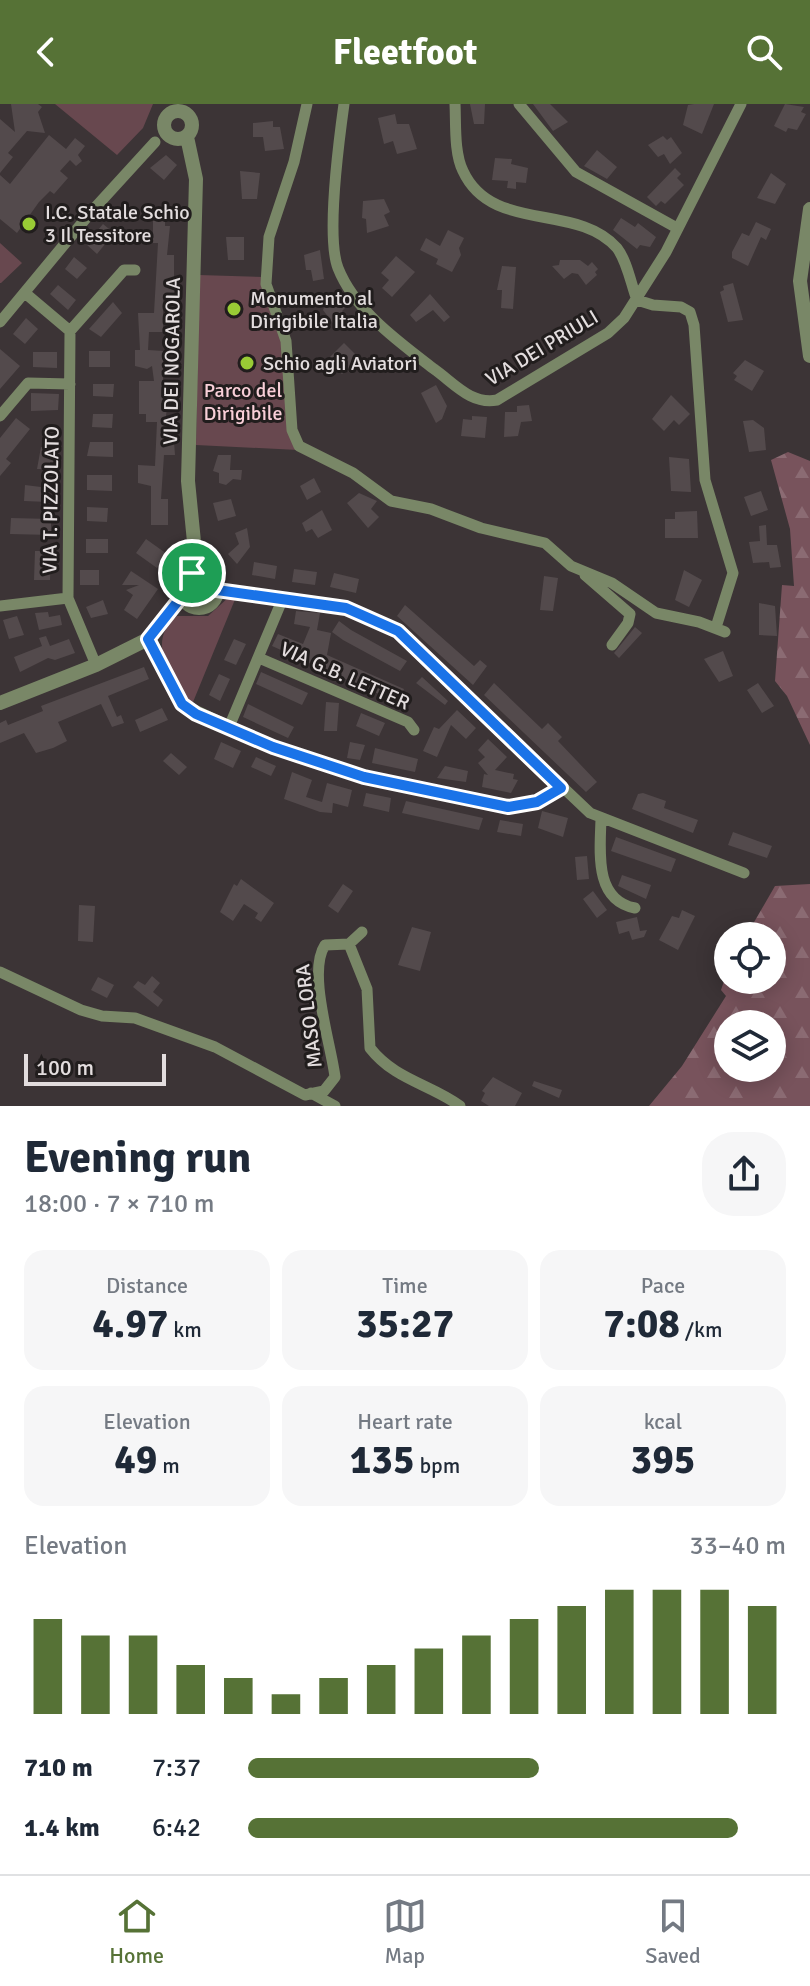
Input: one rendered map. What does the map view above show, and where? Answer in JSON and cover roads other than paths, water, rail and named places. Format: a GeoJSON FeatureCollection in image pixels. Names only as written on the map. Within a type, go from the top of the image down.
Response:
{"type":"FeatureCollection","features":[{"type":"Feature","properties":{"kind":"street"},"geometry":{"type":"LineString","coordinates":[[176,104],[176,135]]}},
{"type":"Feature","properties":{"kind":"street"},"geometry":{"type":"LineString","coordinates":[[307,104],[294,162],[269,237],[266,284],[286,341],[295,440],[299,446],[353,473],[391,501],[431,509],[481,528],[536,540],[578,570],[630,614],[628,623],[612,645]]}},
{"type":"Feature","properties":{"kind":"street","name":"VIA DEI PRIULI"},"geometry":{"type":"LineString","coordinates":[[344,104],[333,241],[339,271],[383,327],[461,390],[480,400],[497,400],[608,333],[637,300],[741,104]]}},
{"type":"Feature","properties":{"kind":"street"},"geometry":{"type":"LineString","coordinates":[[455,104],[462,171],[487,197],[514,214],[592,229],[618,250],[637,300],[653,305],[681,307],[690,312],[694,325],[705,480],[733,573],[721,628],[656,613],[612,583],[578,570]]}},
{"type":"Feature","properties":{"kind":"street"},"geometry":{"type":"LineString","coordinates":[[519,104],[576,172],[677,228]]}},
{"type":"Feature","properties":{"kind":"street"},"geometry":{"type":"LineString","coordinates":[[0,322],[92,211],[155,142],[192,130],[187,110],[178,111],[176,135]]}},
{"type":"Feature","properties":{"kind":"street","name":"VIA DEI NOGAROLA"},"geometry":{"type":"LineString","coordinates":[[176,135],[196,179],[188,481],[197,572]]}},
{"type":"Feature","properties":{"kind":"street"},"geometry":{"type":"LineString","coordinates":[[810,209],[800,281],[810,356]]}},
{"type":"Feature","properties":{"kind":"street"},"geometry":{"type":"LineString","coordinates":[[25,293],[70,331],[124,270],[135,270]]}},
{"type":"Feature","properties":{"kind":"street","name":"VIA T. PIZZOLATO"},"geometry":{"type":"LineString","coordinates":[[70,331],[68,598],[96,665]]}},
{"type":"Feature","properties":{"kind":"street"},"geometry":{"type":"LineString","coordinates":[[0,416],[28,383],[70,384]]}},
{"type":"Feature","properties":{"kind":"street"},"geometry":{"type":"LineString","coordinates":[[0,703],[96,665],[148,639],[182,596],[184,581],[197,572],[211,576],[217,590],[213,601],[202,607],[190,606],[182,596]]}},
{"type":"Feature","properties":{"kind":"street"},"geometry":{"type":"LineString","coordinates":[[217,590],[346,608],[398,631],[561,788],[601,819],[744,873]]}},
{"type":"Feature","properties":{"kind":"street"},"geometry":{"type":"LineString","coordinates":[[0,606],[68,598]]}},
{"type":"Feature","properties":{"kind":"street"},"geometry":{"type":"LineString","coordinates":[[229,727],[283,598]]}},
{"type":"Feature","properties":{"kind":"street"},"geometry":{"type":"LineString","coordinates":[[148,639],[182,704],[273,747],[364,777],[508,807],[537,802],[561,788]]}},
{"type":"Feature","properties":{"kind":"street","name":"VIA G.B. LETTER"},"geometry":{"type":"LineString","coordinates":[[259,658],[408,722],[414,730]]}},
{"type":"Feature","properties":{"kind":"street"},"geometry":{"type":"LineString","coordinates":[[601,819],[602,870],[607,891],[612,899],[635,908]]}},
{"type":"Feature","properties":{"kind":"street","name":"MASO LORA"},"geometry":{"type":"LineString","coordinates":[[311,1093],[324,1091],[335,1077],[323,1011],[319,954],[325,945],[349,944],[362,932]]}},
{"type":"Feature","properties":{"kind":"street"},"geometry":{"type":"LineString","coordinates":[[349,944],[367,989],[370,1048],[402,1078],[443,1093],[460,1106]]}},
{"type":"Feature","properties":{"kind":"street"},"geometry":{"type":"LineString","coordinates":[[0,972],[81,1010],[102,1016],[135,1018],[201,1041],[292,1090],[311,1093],[335,1106]]}},
{"type":"Feature","properties":{"kind":"place","name":"I.C. Statale Schio 3 Il Tessitore"},"geometry":{"type":"Point","coordinates":[29,224]}},
{"type":"Feature","properties":{"kind":"place","name":"Monumento al Dirigibile Italia"},"geometry":{"type":"Point","coordinates":[234,309]}},
{"type":"Feature","properties":{"kind":"place","name":"Schio agli Aviatori"},"geometry":{"type":"Point","coordinates":[247,363]}},
{"type":"Feature","properties":{"kind":"park label","name":"Parco del Dirigibile"},"geometry":{"type":"Point","coordinates":[243,402]}}]}
